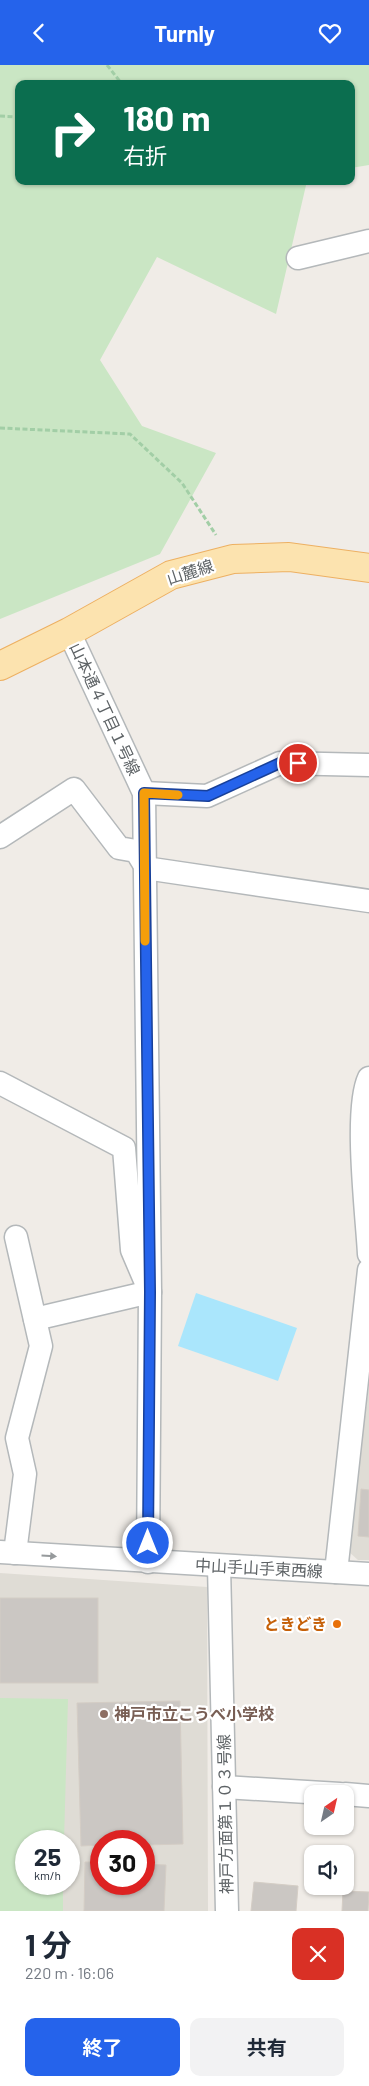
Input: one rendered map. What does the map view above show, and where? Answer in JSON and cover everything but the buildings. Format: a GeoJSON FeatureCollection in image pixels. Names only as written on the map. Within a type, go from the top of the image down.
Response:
{"type":"FeatureCollection","features":[{"type":"Feature","properties":{"kind":"main road","name":"山麓線"},"geometry":{"type":"LineString","coordinates":[[0,666],[69,632],[171,575],[233,559],[290,557],[369,568]]}},
{"type":"Feature","properties":{"kind":"street"},"geometry":{"type":"LineString","coordinates":[[298,258],[369,241]]}},
{"type":"Feature","properties":{"kind":"street","name":"山本通４丁目１号線"},"geometry":{"type":"LineString","coordinates":[[69,632],[144,793],[208,796],[280,763],[369,765]]}},
{"type":"Feature","properties":{"kind":"street"},"geometry":{"type":"LineString","coordinates":[[0,837],[74,789],[119,848],[136,851],[144,864],[152,869],[369,901]]}},
{"type":"Feature","properties":{"kind":"street"},"geometry":{"type":"LineString","coordinates":[[144,793],[150,1292],[148,1563]]}},
{"type":"Feature","properties":{"kind":"street"},"geometry":{"type":"LineString","coordinates":[[369,1078],[364,1089],[369,1254]]}},
{"type":"Feature","properties":{"kind":"street"},"geometry":{"type":"LineString","coordinates":[[0,1083],[124,1148],[132,1250],[150,1292]]}},
{"type":"Feature","properties":{"kind":"street"},"geometry":{"type":"LineString","coordinates":[[8,1553],[25,1474],[16,1438],[41,1346],[16,1237]]}},
{"type":"Feature","properties":{"kind":"street"},"geometry":{"type":"LineString","coordinates":[[336,1572],[369,1269]]}},
{"type":"Feature","properties":{"kind":"street"},"geometry":{"type":"LineString","coordinates":[[35,1319],[150,1292]]}},
{"type":"Feature","properties":{"kind":"street","name":"中山手山手東西線"},"geometry":{"type":"LineString","coordinates":[[8,1553],[148,1563],[369,1574]]}},
{"type":"Feature","properties":{"kind":"street","name":"神戸方面第１０３号線"},"geometry":{"type":"LineString","coordinates":[[219,1566],[228,1911]]}},
{"type":"Feature","properties":{"kind":"street"},"geometry":{"type":"LineString","coordinates":[[224,1787],[304,1792]]}},
{"type":"Feature","properties":{"kind":"street"},"geometry":{"type":"LineString","coordinates":[[354,1795],[369,1796]]}},
{"type":"Feature","properties":{"kind":"path"},"geometry":{"type":"LineString","coordinates":[[107,65],[119,80]]}},
{"type":"Feature","properties":{"kind":"path"},"geometry":{"type":"LineString","coordinates":[[0,116],[15,117]]}},
{"type":"Feature","properties":{"kind":"path"},"geometry":{"type":"LineString","coordinates":[[0,428],[130,434],[182,483],[233,559]]}},
{"type":"Feature","properties":{"kind":"shaded area"},"geometry":{"type":"Polygon","coordinates":[[[369,1385],[369,1560],[358,1560],[348,1551],[369,1385]]]}},
{"type":"Feature","properties":{"kind":"shaded area","name":"神戸市立こうべ小学校"},"geometry":{"type":"Polygon","coordinates":[[[0,1573],[207,1587],[208,1911],[0,1911],[0,1573]]]}},
{"type":"Feature","properties":{"kind":"green space"},"geometry":{"type":"Polygon","coordinates":[[[0,65],[369,65],[369,165],[355,167],[355,80],[15,80],[15,185],[306,185],[276,314],[157,257],[100,360],[142,426],[216,453],[160,554],[0,619],[0,65]]]}},
{"type":"Feature","properties":{"kind":"green space"},"geometry":{"type":"Polygon","coordinates":[[[0,1698],[68,1699],[64,1830],[15,1830],[15,1895],[63,1895],[63,1911],[0,1911],[0,1698]]]}},
{"type":"Feature","properties":{"kind":"water"},"geometry":{"type":"Polygon","coordinates":[[[196,1293],[297,1328],[278,1381],[178,1346],[196,1293]]]}},
{"type":"Feature","properties":{"kind":"slow traffic"},"geometry":{"type":"LineString","coordinates":[[145,941],[144,793],[178,795]]}},
{"type":"Feature","properties":{"kind":"place","name":"ときどき"},"geometry":{"type":"Point","coordinates":[337,1624]}},
{"type":"Feature","properties":{"kind":"place","name":"神戸市立こうべ小学校"},"geometry":{"type":"Point","coordinates":[104,1714]}},
{"type":"Feature","properties":{"kind":"route"},"geometry":{"type":"LineString","coordinates":[[148,1543],[150,1292],[144,793],[208,796],[280,763],[298,763]]}}]}
